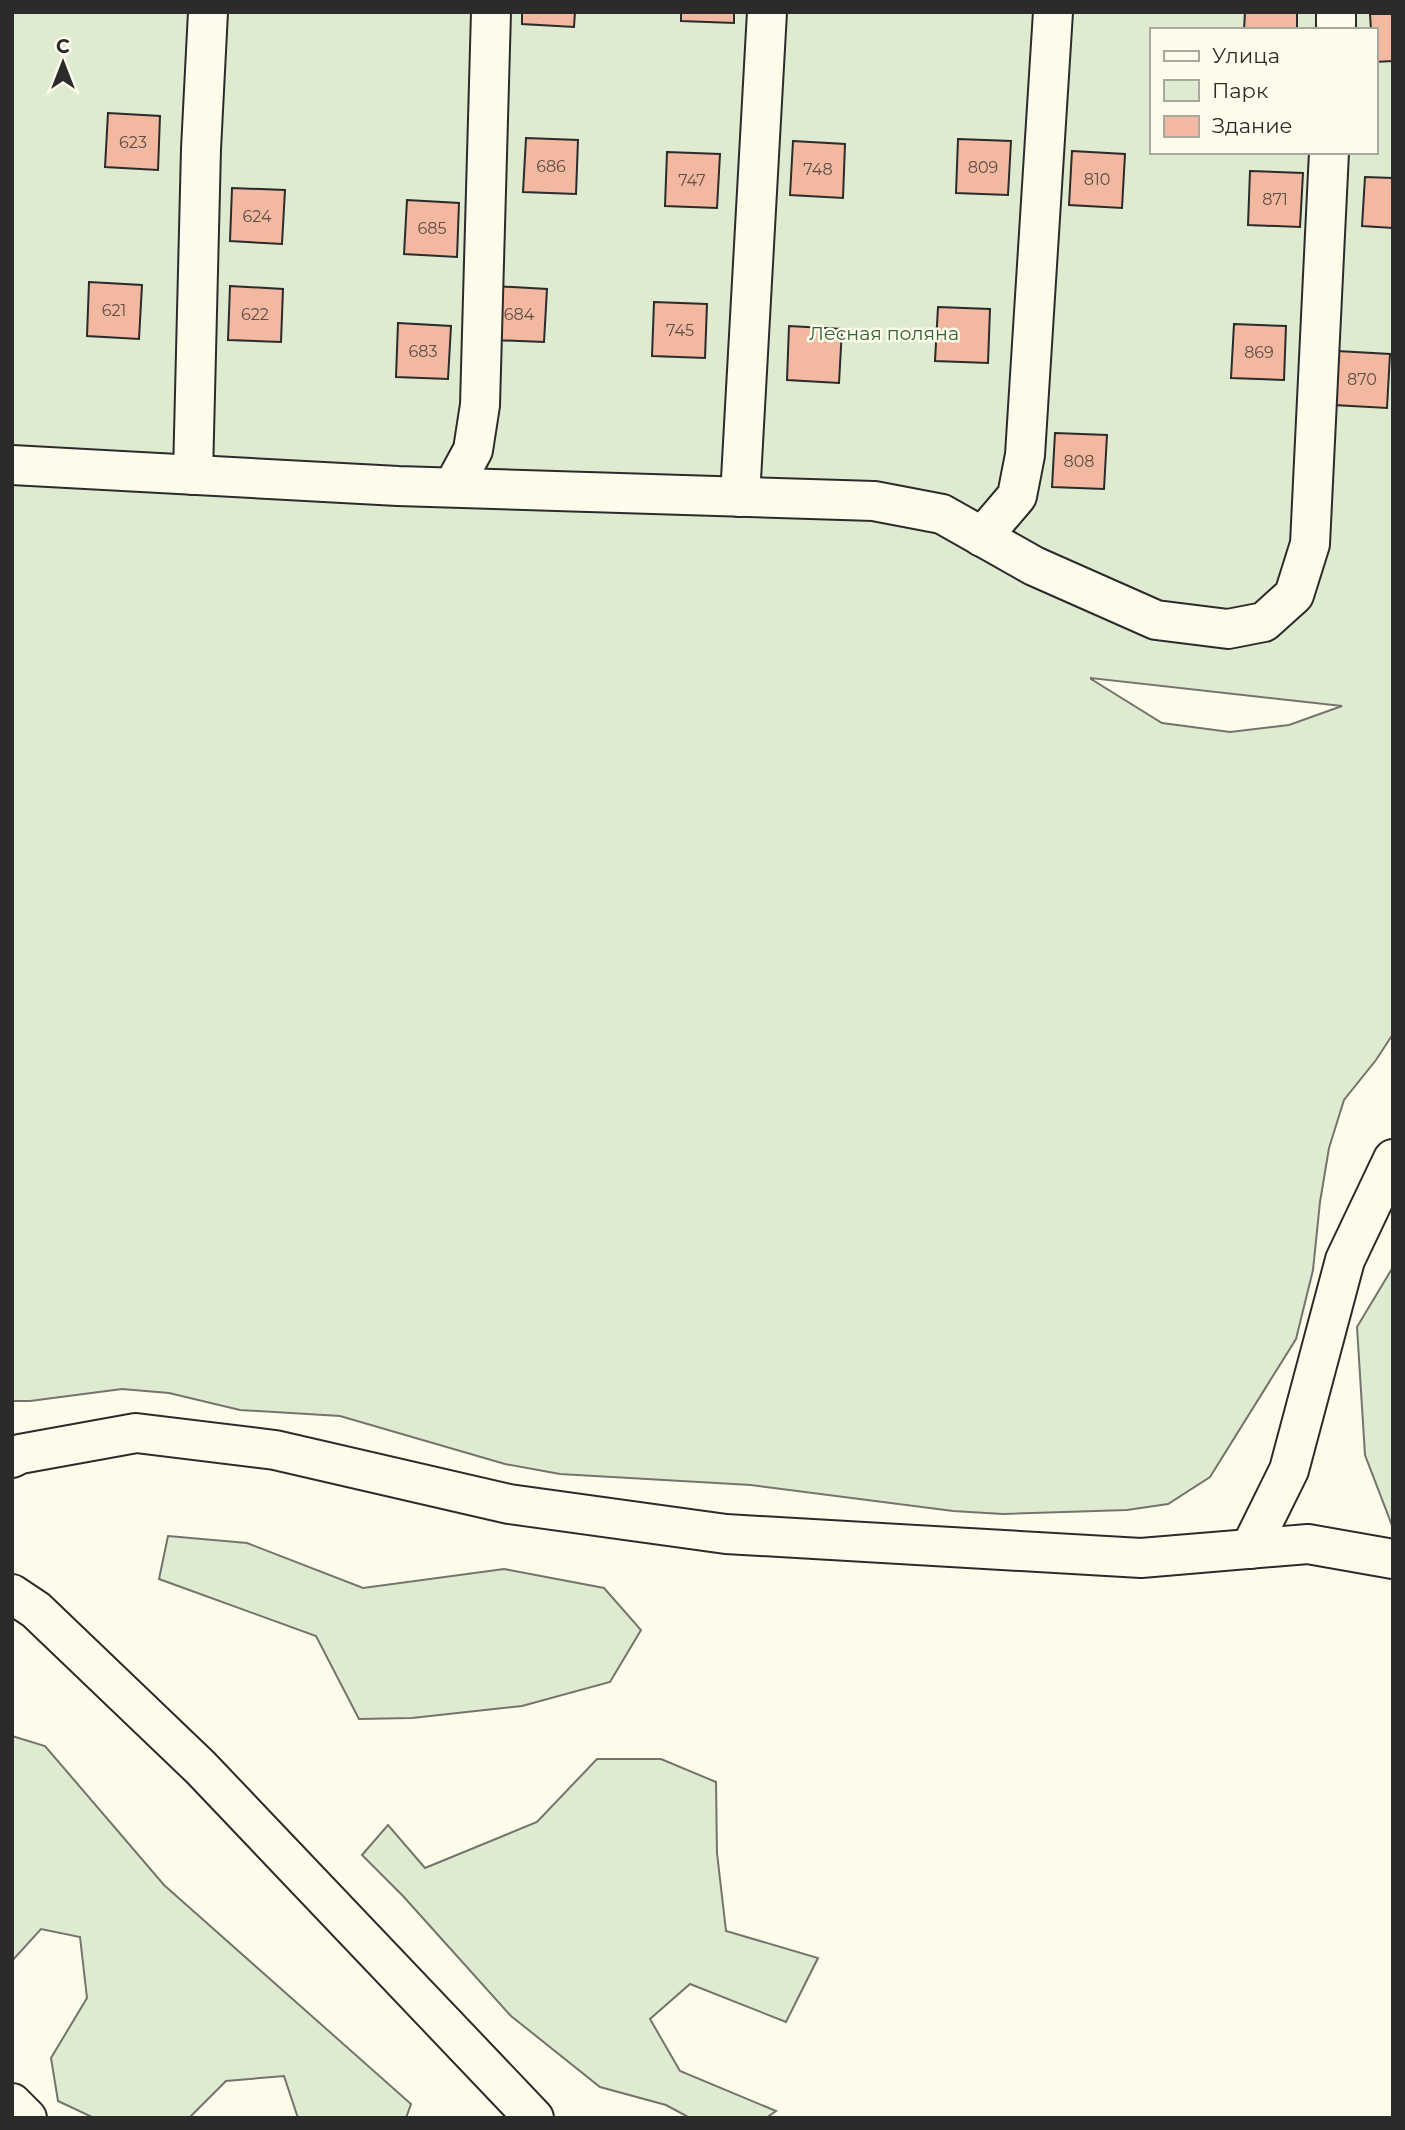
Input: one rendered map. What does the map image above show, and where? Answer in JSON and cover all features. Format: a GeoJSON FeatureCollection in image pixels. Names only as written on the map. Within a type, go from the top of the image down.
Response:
{"type":"FeatureCollection","features":[{"type":"Feature","properties":{"kind":"street"},"geometry":{"type":"LineString","coordinates":[[193,475],[201,149],[208,12]]}},
{"type":"Feature","properties":{"kind":"street"},"geometry":{"type":"LineString","coordinates":[[453,487],[473,450],[480,405],[491,12]]}},
{"type":"Feature","properties":{"kind":"street"},"geometry":{"type":"LineString","coordinates":[[740,497],[767,12]]}},
{"type":"Feature","properties":{"kind":"street"},"geometry":{"type":"LineString","coordinates":[[982,537],[1017,496],[1026,455],[1053,12]]}},
{"type":"Feature","properties":{"kind":"street"},"geometry":{"type":"LineString","coordinates":[[12,466],[453,487],[874,500],[942,514],[1034,566],[1156,620],[1228,629],[1264,622],[1294,595],[1310,544],[1329,154]]}},
{"type":"Feature","properties":{"kind":"street"},"geometry":{"type":"LineString","coordinates":[[1250,1549],[1289,1470],[1345,1260],[1393,1159]]}},
{"type":"Feature","properties":{"kind":"street"},"geometry":{"type":"LineString","coordinates":[[12,1458],[20,1454],[136,1433],[275,1450],[509,1504],[726,1534],[1141,1558],[1308,1544],[1393,1559]]}},
{"type":"Feature","properties":{"kind":"street"},"geometry":{"type":"LineString","coordinates":[[12,1594],[36,1610],[201,1768],[534,2118]]}},
{"type":"Feature","properties":{"kind":"street"},"geometry":{"type":"LineString","coordinates":[[12,2103],[27,2118]]}},
{"type":"Feature","properties":{"kind":"green space","name":"Лесная поляна"},"geometry":{"type":"Polygon","coordinates":[[[12,12],[1393,12],[1393,1034],[1344,1100],[1329,1148],[1313,1270],[1296,1339],[1210,1477],[1168,1504],[1127,1510],[1003,1514],[953,1511],[751,1485],[560,1474],[505,1464],[340,1416],[240,1410],[169,1393],[122,1389],[12,1401],[12,12]],[[1091,678],[1162,723],[1230,732],[1289,725],[1342,706],[1091,678]]]}},
{"type":"Feature","properties":{"kind":"green space"},"geometry":{"type":"Polygon","coordinates":[[[1393,1267],[1393,1528],[1365,1455],[1357,1327],[1393,1267]]]}},
{"type":"Feature","properties":{"kind":"green space"},"geometry":{"type":"Polygon","coordinates":[[[168,1536],[247,1543],[363,1588],[504,1569],[604,1588],[641,1630],[610,1682],[522,1706],[412,1718],[359,1719],[316,1636],[159,1579],[168,1536]]]}},
{"type":"Feature","properties":{"kind":"green space"},"geometry":{"type":"Polygon","coordinates":[[[12,1736],[45,1746],[164,1885],[411,2104],[406,2118],[298,2118],[284,2076],[226,2081],[189,2118],[94,2118],[58,2101],[51,2058],[87,1998],[80,1937],[41,1929],[12,1961],[12,1736]]]}},
{"type":"Feature","properties":{"kind":"green space"},"geometry":{"type":"Polygon","coordinates":[[[597,1759],[661,1759],[716,1782],[717,1853],[726,1931],[818,1958],[786,2022],[690,1984],[650,2019],[680,2071],[776,2111],[766,2118],[690,2118],[666,2105],[600,2087],[511,2016],[403,1896],[362,1855],[388,1825],[425,1868],[537,1822],[597,1759]]]}},
{"type":"Feature","properties":{"kind":"building"},"geometry":{"type":"Polygon","coordinates":[[[522,12],[575,12],[574,27],[522,24],[522,12]]]}},
{"type":"Feature","properties":{"kind":"building"},"geometry":{"type":"Polygon","coordinates":[[[681,12],[734,12],[734,23],[681,21],[681,12]]]}},
{"type":"Feature","properties":{"kind":"building"},"geometry":{"type":"Polygon","coordinates":[[[1245,12],[1297,12],[1297,28],[1244,28],[1245,12]]]}},
{"type":"Feature","properties":{"kind":"building"},"geometry":{"type":"Polygon","coordinates":[[[1370,14],[1393,14],[1393,61],[1377,62],[1377,28],[1371,28],[1370,14]]]}},
{"type":"Feature","properties":{"kind":"building"},"geometry":{"type":"Polygon","coordinates":[[[108,113],[160,116],[158,170],[105,167],[108,113]]]}},
{"type":"Feature","properties":{"kind":"building"},"geometry":{"type":"Polygon","coordinates":[[[526,138],[578,140],[576,194],[523,192],[526,138]]]}},
{"type":"Feature","properties":{"kind":"building"},"geometry":{"type":"Polygon","coordinates":[[[958,139],[1011,141],[1008,195],[956,193],[958,139]]]}},
{"type":"Feature","properties":{"kind":"building"},"geometry":{"type":"Polygon","coordinates":[[[793,141],[845,144],[843,198],[790,195],[793,141]]]}},
{"type":"Feature","properties":{"kind":"building"},"geometry":{"type":"Polygon","coordinates":[[[1072,151],[1125,154],[1122,208],[1069,205],[1072,151]]]}},
{"type":"Feature","properties":{"kind":"building"},"geometry":{"type":"Polygon","coordinates":[[[667,152],[720,154],[717,208],[665,206],[667,152]]]}},
{"type":"Feature","properties":{"kind":"building"},"geometry":{"type":"Polygon","coordinates":[[[1250,171],[1303,173],[1300,227],[1248,225],[1250,171]]]}},
{"type":"Feature","properties":{"kind":"building"},"geometry":{"type":"Polygon","coordinates":[[[1365,177],[1393,178],[1393,228],[1362,226],[1365,177]]]}},
{"type":"Feature","properties":{"kind":"building"},"geometry":{"type":"Polygon","coordinates":[[[232,188],[285,190],[282,244],[230,241],[232,188]]]}},
{"type":"Feature","properties":{"kind":"building"},"geometry":{"type":"Polygon","coordinates":[[[407,200],[459,203],[457,257],[404,254],[407,200]]]}},
{"type":"Feature","properties":{"kind":"building"},"geometry":{"type":"Polygon","coordinates":[[[89,282],[142,285],[139,339],[87,336],[89,282]]]}},
{"type":"Feature","properties":{"kind":"building"},"geometry":{"type":"Polygon","coordinates":[[[230,286],[283,289],[281,342],[228,340],[230,286]]]}},
{"type":"Feature","properties":{"kind":"building"},"geometry":{"type":"Polygon","coordinates":[[[494,286],[547,289],[544,342],[492,340],[494,286]]]}},
{"type":"Feature","properties":{"kind":"building"},"geometry":{"type":"Polygon","coordinates":[[[654,302],[707,304],[705,358],[652,356],[654,302]]]}},
{"type":"Feature","properties":{"kind":"building"},"geometry":{"type":"Polygon","coordinates":[[[938,307],[990,309],[988,363],[935,361],[938,307]]]}},
{"type":"Feature","properties":{"kind":"building"},"geometry":{"type":"Polygon","coordinates":[[[398,323],[451,326],[448,379],[396,377],[398,323]]]}},
{"type":"Feature","properties":{"kind":"building"},"geometry":{"type":"Polygon","coordinates":[[[1234,324],[1286,326],[1284,380],[1231,378],[1234,324]]]}},
{"type":"Feature","properties":{"kind":"building"},"geometry":{"type":"Polygon","coordinates":[[[789,326],[842,329],[839,383],[787,380],[789,326]]]}},
{"type":"Feature","properties":{"kind":"building"},"geometry":{"type":"Polygon","coordinates":[[[1337,351],[1390,354],[1387,408],[1334,405],[1337,351]]]}},
{"type":"Feature","properties":{"kind":"building"},"geometry":{"type":"Polygon","coordinates":[[[1055,433],[1107,435],[1104,489],[1052,487],[1055,433]]]}}]}
